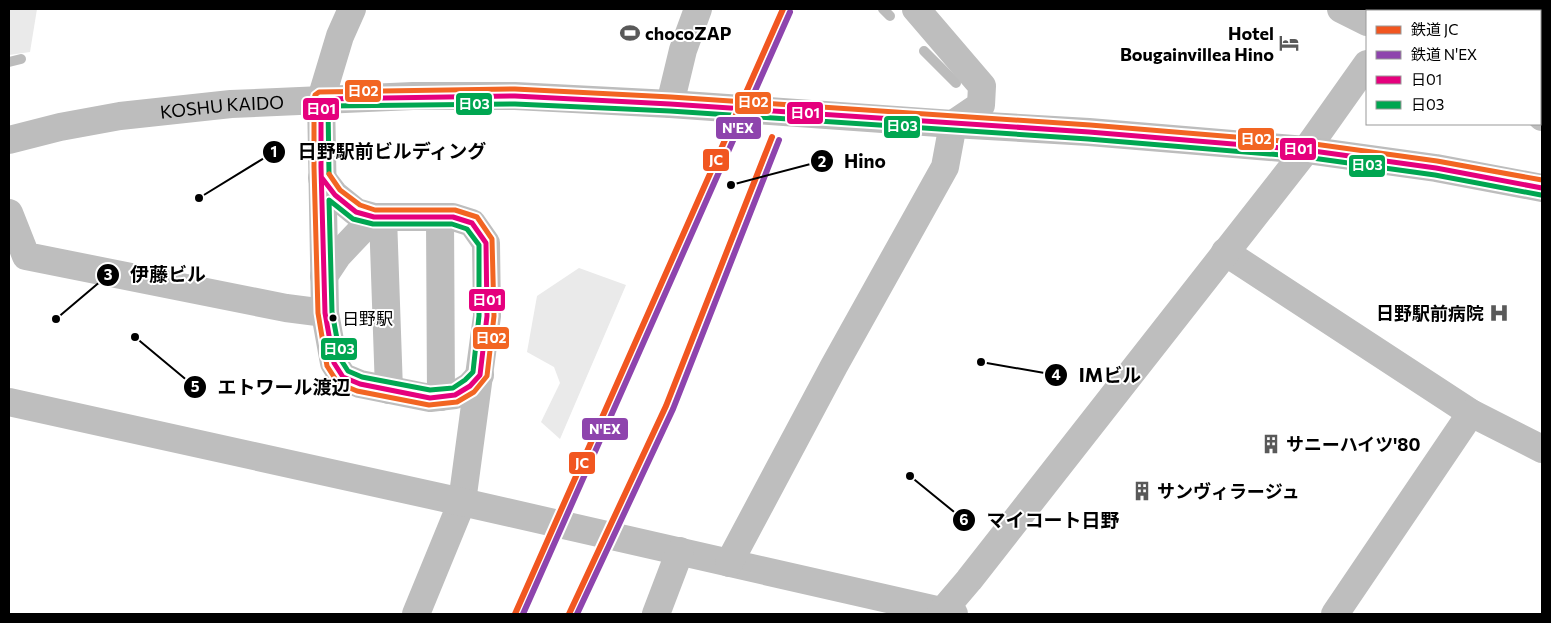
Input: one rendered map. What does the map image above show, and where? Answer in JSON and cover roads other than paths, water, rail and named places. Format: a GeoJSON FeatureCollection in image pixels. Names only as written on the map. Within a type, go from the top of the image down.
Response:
{"type":"FeatureCollection","features":[{"type":"Feature","properties":{"kind":"main road"},"geometry":{"type":"LineString","coordinates":[[321,99],[340,36],[352,9]]}},
{"type":"Feature","properties":{"kind":"main road","name":"KOSHU KAIDO"},"geometry":{"type":"LineString","coordinates":[[9,140],[60,127],[120,116],[231,104],[414,96],[515,96],[670,104],[1089,132],[1306,150],[1436,168],[1542,188]]}},
{"type":"Feature","properties":{"kind":"street"},"geometry":{"type":"LineString","coordinates":[[670,104],[683,50],[698,9]]}},
{"type":"Feature","properties":{"kind":"street"},"geometry":{"type":"LineString","coordinates":[[729,562],[834,366],[945,167],[953,124],[981,105],[982,86],[916,9]]}},
{"type":"Feature","properties":{"kind":"street"},"geometry":{"type":"LineString","coordinates":[[1341,9],[1366,22]]}},
{"type":"Feature","properties":{"kind":"street"},"geometry":{"type":"LineString","coordinates":[[9,402],[729,562],[945,613],[1306,150],[1366,65]]}},
{"type":"Feature","properties":{"kind":"street"},"geometry":{"type":"LineString","coordinates":[[321,99],[325,313],[334,363],[343,377],[360,384],[436,397],[455,395],[470,386],[480,375]]}},
{"type":"Feature","properties":{"kind":"street"},"geometry":{"type":"LineString","coordinates":[[322,178],[335,195],[356,212],[379,217],[453,217],[472,223],[486,242],[487,316],[462,502],[416,614]]}},
{"type":"Feature","properties":{"kind":"street"},"geometry":{"type":"LineString","coordinates":[[9,213],[26,256],[286,308],[325,313]]}},
{"type":"Feature","properties":{"kind":"street"},"geometry":{"type":"LineString","coordinates":[[324,276],[338,255],[379,217]]}},
{"type":"Feature","properties":{"kind":"street"},"geometry":{"type":"LineString","coordinates":[[379,217],[389,390]]}},
{"type":"Feature","properties":{"kind":"street"},"geometry":{"type":"LineString","coordinates":[[440,217],[436,397],[463,429],[470,446]]}},
{"type":"Feature","properties":{"kind":"street"},"geometry":{"type":"LineString","coordinates":[[1225,252],[1471,413],[1542,448]]}},
{"type":"Feature","properties":{"kind":"street"},"geometry":{"type":"LineString","coordinates":[[1335,614],[1471,413]]}},
{"type":"Feature","properties":{"kind":"street"},"geometry":{"type":"LineString","coordinates":[[656,614],[680,551]]}},
{"type":"Feature","properties":{"kind":"waterway"},"geometry":{"type":"LineString","coordinates":[[883,9],[890,16]]}},
{"type":"Feature","properties":{"kind":"waterway"},"geometry":{"type":"LineString","coordinates":[[924,51],[956,83]]}},
{"type":"Feature","properties":{"kind":"waterway"},"geometry":{"type":"LineString","coordinates":[[9,62],[21,59]]}},
{"type":"Feature","properties":{"kind":"rail line","name":"JC"},"geometry":{"type":"LineString","coordinates":[[515,614],[783,9]]}},
{"type":"Feature","properties":{"kind":"rail line","name":"N'EX"},"geometry":{"type":"LineString","coordinates":[[523,614],[790,12]]}},
{"type":"Feature","properties":{"kind":"rail line","name":"JC"},"geometry":{"type":"LineString","coordinates":[[569,614],[666,406],[772,137]]}},
{"type":"Feature","properties":{"kind":"rail line","name":"N'EX"},"geometry":{"type":"LineString","coordinates":[[577,614],[673,409],[779,140]]}},
{"type":"Feature","properties":{"kind":"place","name":"chocoZAP"},"geometry":{"type":"Point","coordinates":[630,33]}},
{"type":"Feature","properties":{"kind":"place","name":"Hotel Bougainvillea Hino"},"geometry":{"type":"Point","coordinates":[1289,43]}},
{"type":"Feature","properties":{"kind":"place","name":"Hino"},"geometry":{"type":"Point","coordinates":[731,185]}},
{"type":"Feature","properties":{"kind":"place","name":"日野駅前ビルディング"},"geometry":{"type":"Point","coordinates":[199,198]}},
{"type":"Feature","properties":{"kind":"place","name":"日野駅前病院"},"geometry":{"type":"Point","coordinates":[1499,313]}},
{"type":"Feature","properties":{"kind":"place","name":"日野駅"},"geometry":{"type":"Point","coordinates":[333,318]}},
{"type":"Feature","properties":{"kind":"place","name":"伊藤ビル"},"geometry":{"type":"Point","coordinates":[56,319]}},
{"type":"Feature","properties":{"kind":"place","name":"エトワール渡辺"},"geometry":{"type":"Point","coordinates":[135,337]}},
{"type":"Feature","properties":{"kind":"place","name":"IMビル"},"geometry":{"type":"Point","coordinates":[981,362]}},
{"type":"Feature","properties":{"kind":"place","name":"サニーハイツ'80"},"geometry":{"type":"Point","coordinates":[1271,444]}},
{"type":"Feature","properties":{"kind":"place","name":"マイコート日野"},"geometry":{"type":"Point","coordinates":[910,476]}},
{"type":"Feature","properties":{"kind":"place","name":"サンヴィラージュ"},"geometry":{"type":"Point","coordinates":[1142,491]}}]}
